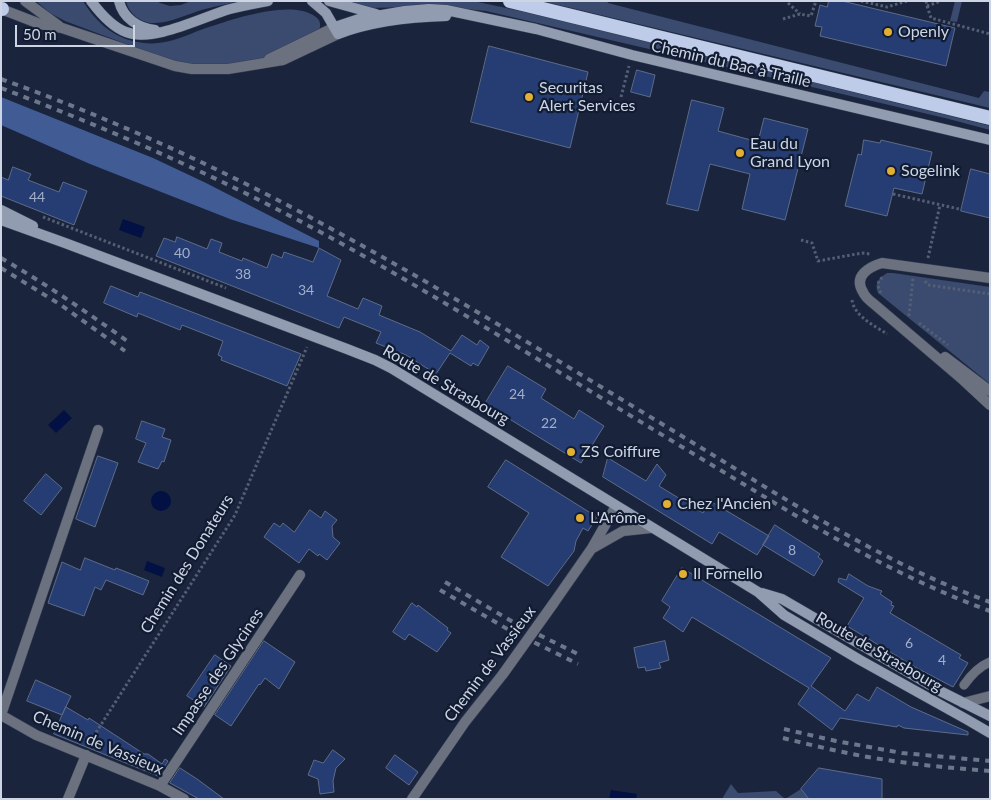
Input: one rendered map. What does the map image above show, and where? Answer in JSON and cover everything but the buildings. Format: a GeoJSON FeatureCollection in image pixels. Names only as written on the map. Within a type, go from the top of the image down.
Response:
{"type":"FeatureCollection","features":[{"type":"Feature","properties":{"kind":"highway"},"geometry":{"type":"LineString","coordinates":[[510,1],[990,118]]}},
{"type":"Feature","properties":{"kind":"main road"},"geometry":{"type":"LineString","coordinates":[[91,1],[119,29],[140,35],[172,29],[230,9],[268,1]]}},
{"type":"Feature","properties":{"kind":"main road"},"geometry":{"type":"LineString","coordinates":[[119,1],[120,7],[126,16],[135,24],[147,29],[164,31]]}},
{"type":"Feature","properties":{"kind":"main road"},"geometry":{"type":"LineString","coordinates":[[312,1],[326,13],[336,31]]}},
{"type":"Feature","properties":{"kind":"main road"},"geometry":{"type":"LineString","coordinates":[[329,1],[380,15]]}},
{"type":"Feature","properties":{"kind":"main road"},"geometry":{"type":"LineString","coordinates":[[344,5],[353,25]]}},
{"type":"Feature","properties":{"kind":"main road","name":"Chemin du Bac à Traille"},"geometry":{"type":"LineString","coordinates":[[336,31],[380,15],[429,9],[446,10],[536,29],[632,56],[990,140]]}},
{"type":"Feature","properties":{"kind":"main road","name":"Chemin du Bac à Traille"},"geometry":{"type":"LineString","coordinates":[[353,25],[409,17],[467,15]]}},
{"type":"Feature","properties":{"kind":"main road","name":"Route de Strasbourg"},"geometry":{"type":"LineString","coordinates":[[1,210],[65,243]]}},
{"type":"Feature","properties":{"kind":"main road","name":"Route de Strasbourg"},"geometry":{"type":"LineString","coordinates":[[1,220],[375,360],[408,377],[758,592],[784,615],[990,733]]}},
{"type":"Feature","properties":{"kind":"main road","name":"Route de Strasbourg"},"geometry":{"type":"LineString","coordinates":[[758,592],[782,599],[935,688],[990,716]]}},
{"type":"Feature","properties":{"kind":"street","name":"Chemin du Bac à Traille"},"geometry":{"type":"LineString","coordinates":[[25,1],[62,28]]}},
{"type":"Feature","properties":{"kind":"street","name":"Chemin du Bac à Traille"},"geometry":{"type":"LineString","coordinates":[[2,9],[40,24],[62,28],[175,66],[192,69],[228,69],[283,60],[336,31]]}},
{"type":"Feature","properties":{"kind":"street"},"geometry":{"type":"LineString","coordinates":[[990,278],[882,263],[865,270],[860,285],[863,293],[874,304],[990,405]]}},
{"type":"Feature","properties":{"kind":"street"},"geometry":{"type":"LineString","coordinates":[[874,304],[990,391]]}},
{"type":"Feature","properties":{"kind":"street"},"geometry":{"type":"LineString","coordinates":[[1,715],[98,430]]}},
{"type":"Feature","properties":{"kind":"street","name":"Chemin de Vassieux"},"geometry":{"type":"LineString","coordinates":[[412,799],[465,722],[503,674],[592,548],[616,506]]}},
{"type":"Feature","properties":{"kind":"street","name":"Chemin de Vassieux"},"geometry":{"type":"LineString","coordinates":[[592,548],[623,531],[651,528]]}},
{"type":"Feature","properties":{"kind":"street","name":"Impasse des Glycines"},"geometry":{"type":"LineString","coordinates":[[160,786],[300,575]]}},
{"type":"Feature","properties":{"kind":"street"},"geometry":{"type":"LineString","coordinates":[[963,703],[990,696]]}},
{"type":"Feature","properties":{"kind":"street","name":"Chemin de Vassieux"},"geometry":{"type":"LineString","coordinates":[[1,715],[36,735],[160,786],[184,799]]}},
{"type":"Feature","properties":{"kind":"street"},"geometry":{"type":"LineString","coordinates":[[68,799],[84,754]]}},
{"type":"Feature","properties":{"kind":"lane"},"geometry":{"type":"LineString","coordinates":[[964,685],[970,676],[990,662]]}},
{"type":"Feature","properties":{"kind":"path"},"geometry":{"type":"LineString","coordinates":[[783,19],[800,14],[811,16],[816,1]]}},
{"type":"Feature","properties":{"kind":"path"},"geometry":{"type":"LineString","coordinates":[[861,1],[887,7],[907,1]]}},
{"type":"Feature","properties":{"kind":"path"},"geometry":{"type":"LineString","coordinates":[[941,1],[926,3],[931,18],[990,34]]}},
{"type":"Feature","properties":{"kind":"path"},"geometry":{"type":"LineString","coordinates":[[788,3],[800,14]]}},
{"type":"Feature","properties":{"kind":"path"},"geometry":{"type":"LineString","coordinates":[[621,97],[632,56]]}},
{"type":"Feature","properties":{"kind":"path"},"geometry":{"type":"LineString","coordinates":[[892,194],[959,209]]}},
{"type":"Feature","properties":{"kind":"path"},"geometry":{"type":"LineString","coordinates":[[928,256],[940,205]]}},
{"type":"Feature","properties":{"kind":"path"},"geometry":{"type":"LineString","coordinates":[[801,240],[812,243],[818,261],[862,253],[874,255]]}},
{"type":"Feature","properties":{"kind":"path"},"geometry":{"type":"LineString","coordinates":[[883,296],[878,283],[886,275]]}},
{"type":"Feature","properties":{"kind":"path"},"geometry":{"type":"LineString","coordinates":[[906,276],[918,278]]}},
{"type":"Feature","properties":{"kind":"path"},"geometry":{"type":"LineString","coordinates":[[909,316],[913,277]]}},
{"type":"Feature","properties":{"kind":"path"},"geometry":{"type":"LineString","coordinates":[[923,279],[928,285],[990,294]]}},
{"type":"Feature","properties":{"kind":"path"},"geometry":{"type":"LineString","coordinates":[[902,311],[952,348]]}},
{"type":"Feature","properties":{"kind":"path","name":"Chemin des Donateurs"},"geometry":{"type":"LineString","coordinates":[[84,754],[235,515],[306,349]]}},
{"type":"Feature","properties":{"kind":"shaded area"},"geometry":{"type":"Polygon","coordinates":[[[36,1],[83,1],[94,17],[108,29],[125,38],[147,43],[170,41],[231,20],[275,10],[290,9],[302,11],[316,17],[320,26],[318,34],[267,58],[225,65],[185,64],[158,56],[65,21],[50,13],[36,1]]]}},
{"type":"Feature","properties":{"kind":"shaded area"},"geometry":{"type":"Polygon","coordinates":[[[126,1],[157,1],[170,6],[181,5],[191,1],[240,1],[205,9],[167,21],[150,23],[141,20],[133,14],[126,1]]]}},
{"type":"Feature","properties":{"kind":"shaded area"},"geometry":{"type":"Polygon","coordinates":[[[343,1],[473,1],[544,16],[983,124],[990,126],[990,130],[486,11],[445,7],[369,8],[343,1]]]}},
{"type":"Feature","properties":{"kind":"shaded area"},"geometry":{"type":"Polygon","coordinates":[[[542,1],[607,1],[608,3],[979,98],[984,91],[990,92],[990,108],[542,1]]]}},
{"type":"Feature","properties":{"kind":"shaded area"},"geometry":{"type":"Polygon","coordinates":[[[955,1],[962,1],[957,22],[950,21],[955,1]]]}},
{"type":"Feature","properties":{"kind":"shaded area"},"geometry":{"type":"Polygon","coordinates":[[[1,97],[153,158],[206,183],[319,241],[319,248],[230,219],[90,164],[1,125],[1,97]]]}},
{"type":"Feature","properties":{"kind":"shaded area"},"geometry":{"type":"Polygon","coordinates":[[[123,219],[145,227],[141,238],[119,230],[123,219]]]}},
{"type":"Feature","properties":{"kind":"shaded area"},"geometry":{"type":"Polygon","coordinates":[[[887,273],[990,287],[990,384],[878,293],[878,281],[887,273]]]}},
{"type":"Feature","properties":{"kind":"shaded area"},"geometry":{"type":"Polygon","coordinates":[[[64,410],[72,418],[56,433],[48,425],[64,410]]]}},
{"type":"Feature","properties":{"kind":"shaded area"},"geometry":{"type":"Polygon","coordinates":[[[161,491],[168,494],[171,501],[168,508],[161,511],[154,508],[151,501],[154,494],[161,491]]]}},
{"type":"Feature","properties":{"kind":"shaded area"},"geometry":{"type":"Polygon","coordinates":[[[147,561],[165,568],[162,577],[144,570],[147,561]]]}},
{"type":"Feature","properties":{"kind":"shaded area"},"geometry":{"type":"Polygon","coordinates":[[[731,784],[738,793],[776,791],[785,799],[722,799],[731,784]]]}},
{"type":"Feature","properties":{"kind":"shaded area"},"geometry":{"type":"Polygon","coordinates":[[[801,789],[809,799],[785,799],[801,789]]]}},
{"type":"Feature","properties":{"kind":"shaded area"},"geometry":{"type":"Polygon","coordinates":[[[611,790],[637,794],[636,799],[609,799],[611,790]]]}},
{"type":"Feature","properties":{"kind":"railway"},"geometry":{"type":"LineString","coordinates":[[1,79],[131,130],[215,169],[298,211],[444,292],[850,537],[933,579],[990,602]]}},
{"type":"Feature","properties":{"kind":"railway"},"geometry":{"type":"LineString","coordinates":[[1,88],[149,148],[294,218],[437,298],[779,506],[867,556],[958,599],[990,611]]}},
{"type":"Feature","properties":{"kind":"railway"},"geometry":{"type":"LineString","coordinates":[[1,258],[67,299],[130,343]]}},
{"type":"Feature","properties":{"kind":"railway"},"geometry":{"type":"LineString","coordinates":[[1,268],[61,305],[125,351]]}},
{"type":"Feature","properties":{"kind":"railway"},"geometry":{"type":"LineString","coordinates":[[445,582],[513,622],[582,656]]}},
{"type":"Feature","properties":{"kind":"railway"},"geometry":{"type":"LineString","coordinates":[[440,590],[509,630],[578,664]]}},
{"type":"Feature","properties":{"kind":"railway"},"geometry":{"type":"LineString","coordinates":[[784,729],[902,753],[990,761]]}},
{"type":"Feature","properties":{"kind":"railway"},"geometry":{"type":"LineString","coordinates":[[783,738],[857,755],[929,766],[990,771]]}},
{"type":"Feature","properties":{"kind":"place","name":"Openly"},"geometry":{"type":"Point","coordinates":[888,32]}},
{"type":"Feature","properties":{"kind":"place","name":"Securitas Alert Services"},"geometry":{"type":"Point","coordinates":[529,97]}},
{"type":"Feature","properties":{"kind":"place","name":"Eau du Grand Lyon"},"geometry":{"type":"Point","coordinates":[740,153]}},
{"type":"Feature","properties":{"kind":"place","name":"Sogelink"},"geometry":{"type":"Point","coordinates":[891,171]}},
{"type":"Feature","properties":{"kind":"place","name":"ZS Coiffure"},"geometry":{"type":"Point","coordinates":[571,452]}},
{"type":"Feature","properties":{"kind":"place","name":"Chez l'Ancien"},"geometry":{"type":"Point","coordinates":[667,504]}},
{"type":"Feature","properties":{"kind":"place","name":"L'Arôme"},"geometry":{"type":"Point","coordinates":[580,518]}},
{"type":"Feature","properties":{"kind":"place","name":"Il Fornello"},"geometry":{"type":"Point","coordinates":[683,574]}}]}
